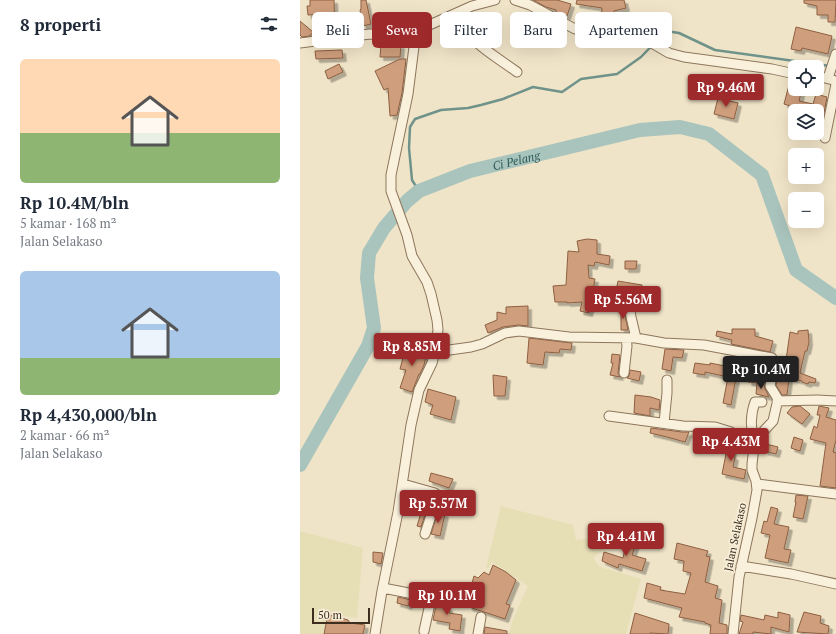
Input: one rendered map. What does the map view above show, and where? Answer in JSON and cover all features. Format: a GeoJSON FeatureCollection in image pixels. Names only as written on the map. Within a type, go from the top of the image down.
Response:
{"type":"FeatureCollection","features":[{"type":"Feature","properties":{"kind":"street"},"geometry":{"type":"LineString","coordinates":[[461,12],[472,6],[496,0]]}},
{"type":"Feature","properties":{"kind":"street"},"geometry":{"type":"LineString","coordinates":[[515,0],[547,12],[576,29],[589,33],[637,37],[653,43],[669,53],[684,57],[788,72]]}},
{"type":"Feature","properties":{"kind":"street"},"geometry":{"type":"LineString","coordinates":[[300,43],[372,34]]}},
{"type":"Feature","properties":{"kind":"street"},"geometry":{"type":"LineString","coordinates":[[376,634],[383,588],[403,484],[407,446],[416,402],[435,352],[438,330],[434,305],[427,282],[412,256],[407,235],[391,191],[391,175],[408,94],[414,48]]}},
{"type":"Feature","properties":{"kind":"street"},"geometry":{"type":"LineString","coordinates":[[483,48],[517,72]]}},
{"type":"Feature","properties":{"kind":"street"},"geometry":{"type":"LineString","coordinates":[[825,138],[836,54]]}},
{"type":"Feature","properties":{"kind":"street"},"geometry":{"type":"LineString","coordinates":[[628,296],[636,338]]}},
{"type":"Feature","properties":{"kind":"street"},"geometry":{"type":"LineString","coordinates":[[435,352],[471,347],[489,341],[505,333],[519,331],[569,338],[636,338],[664,343],[712,346],[772,358],[774,363],[770,386],[778,397],[773,420],[755,443],[741,441],[731,432],[715,427],[683,426],[609,416]]}},
{"type":"Feature","properties":{"kind":"street"},"geometry":{"type":"LineString","coordinates":[[624,373],[627,346],[626,338]]}},
{"type":"Feature","properties":{"kind":"street"},"geometry":{"type":"LineString","coordinates":[[664,423],[667,380]]}},
{"type":"Feature","properties":{"kind":"street"},"geometry":{"type":"LineString","coordinates":[[777,401],[817,400],[836,402]]}},
{"type":"Feature","properties":{"kind":"street","name":"Jalan Selakaso"},"geometry":{"type":"LineString","coordinates":[[733,634],[741,566],[752,518],[757,484],[752,464],[755,443],[752,432],[752,413],[755,402],[762,402]]}},
{"type":"Feature","properties":{"kind":"street"},"geometry":{"type":"LineString","coordinates":[[403,484],[435,493],[436,500],[425,534]]}},
{"type":"Feature","properties":{"kind":"street"},"geometry":{"type":"LineString","coordinates":[[757,484],[836,494]]}},
{"type":"Feature","properties":{"kind":"street"},"geometry":{"type":"LineString","coordinates":[[741,566],[791,574],[836,584]]}},
{"type":"Feature","properties":{"kind":"street"},"geometry":{"type":"LineString","coordinates":[[383,588],[429,597],[431,599],[424,630]]}},
{"type":"Feature","properties":{"kind":"street"},"geometry":{"type":"LineString","coordinates":[[478,634],[481,617]]}},
{"type":"Feature","properties":{"kind":"shaded area"},"geometry":{"type":"Polygon","coordinates":[[[501,506],[573,525],[576,540],[618,536],[617,549],[608,546],[593,558],[600,567],[641,579],[626,634],[509,634],[512,621],[528,586],[492,562],[489,568],[486,568],[501,506]]]}},
{"type":"Feature","properties":{"kind":"shaded area"},"geometry":{"type":"Polygon","coordinates":[[[300,531],[363,548],[357,618],[328,614],[323,634],[300,634],[300,531]]]}},
{"type":"Feature","properties":{"kind":"building"},"geometry":{"type":"Polygon","coordinates":[[[310,0],[334,0],[334,12],[312,12],[312,15],[308,15],[307,6],[310,6],[310,0]]]}},
{"type":"Feature","properties":{"kind":"building"},"geometry":{"type":"Polygon","coordinates":[[[361,0],[366,0],[371,24],[364,26],[364,12],[360,12],[361,0]]]}},
{"type":"Feature","properties":{"kind":"building"},"geometry":{"type":"Polygon","coordinates":[[[533,0],[557,0],[571,4],[567,16],[567,12],[556,12],[556,10],[546,7],[533,0]]]}},
{"type":"Feature","properties":{"kind":"building"},"geometry":{"type":"Polygon","coordinates":[[[577,0],[624,0],[626,8],[614,12],[602,12],[602,8],[576,4],[577,0]]]}},
{"type":"Feature","properties":{"kind":"building"},"geometry":{"type":"Polygon","coordinates":[[[804,0],[836,0],[835,22],[828,22],[828,15],[817,15],[817,6],[804,3],[804,0]]]}},
{"type":"Feature","properties":{"kind":"building"},"geometry":{"type":"Polygon","coordinates":[[[300,21],[312,31],[312,33],[310,36],[302,37],[300,35],[300,21]]]}},
{"type":"Feature","properties":{"kind":"building"},"geometry":{"type":"Polygon","coordinates":[[[796,27],[832,36],[828,54],[802,48],[801,51],[791,49],[796,27]]]}},
{"type":"Feature","properties":{"kind":"building"},"geometry":{"type":"Polygon","coordinates":[[[381,48],[401,48],[400,57],[380,57],[381,48]]]}},
{"type":"Feature","properties":{"kind":"building"},"geometry":{"type":"Polygon","coordinates":[[[342,50],[343,58],[316,59],[315,51],[342,50]]]}},
{"type":"Feature","properties":{"kind":"building"},"geometry":{"type":"Polygon","coordinates":[[[400,59],[406,59],[402,93],[397,115],[390,116],[388,88],[384,90],[375,71],[400,59]]]}},
{"type":"Feature","properties":{"kind":"building"},"geometry":{"type":"Polygon","coordinates":[[[339,64],[343,72],[328,79],[325,71],[339,64]]]}},
{"type":"Feature","properties":{"kind":"building"},"geometry":{"type":"Polygon","coordinates":[[[788,89],[788,96],[800,96],[799,101],[813,104],[788,104],[788,105],[784,104],[788,89]]]}},
{"type":"Feature","properties":{"kind":"building"},"geometry":{"type":"Polygon","coordinates":[[[815,96],[827,97],[824,113],[824,104],[813,104],[815,96]]]}},
{"type":"Feature","properties":{"kind":"building"},"geometry":{"type":"Polygon","coordinates":[[[718,98],[738,103],[734,119],[714,114],[718,98]]]}},
{"type":"Feature","properties":{"kind":"building"},"geometry":{"type":"Polygon","coordinates":[[[587,239],[597,240],[597,254],[610,256],[609,265],[595,262],[594,266],[588,265],[589,278],[595,279],[593,290],[605,291],[604,303],[592,301],[589,313],[580,311],[582,302],[555,302],[553,286],[566,285],[568,251],[579,252],[577,241],[587,239]]]}},
{"type":"Feature","properties":{"kind":"building"},"geometry":{"type":"Polygon","coordinates":[[[625,261],[637,261],[636,269],[625,269],[625,261]]]}},
{"type":"Feature","properties":{"kind":"building"},"geometry":{"type":"Polygon","coordinates":[[[618,281],[642,285],[641,292],[623,289],[623,292],[616,291],[618,281]]]}},
{"type":"Feature","properties":{"kind":"building"},"geometry":{"type":"Polygon","coordinates":[[[621,305],[623,305],[628,330],[621,330],[621,305]]]}},
{"type":"Feature","properties":{"kind":"building"},"geometry":{"type":"Polygon","coordinates":[[[528,306],[528,326],[518,325],[503,327],[488,333],[485,325],[497,320],[497,312],[506,314],[506,307],[528,306]]]}},
{"type":"Feature","properties":{"kind":"building"},"geometry":{"type":"Polygon","coordinates":[[[732,329],[755,329],[755,336],[773,341],[770,352],[731,344],[732,340],[716,336],[717,331],[732,334],[732,329]]]}},
{"type":"Feature","properties":{"kind":"building"},"geometry":{"type":"Polygon","coordinates":[[[808,330],[809,342],[807,351],[805,351],[800,373],[816,379],[815,383],[809,382],[808,384],[789,378],[787,395],[782,395],[776,385],[780,364],[779,358],[786,360],[790,332],[798,334],[798,331],[808,330]]]}},
{"type":"Feature","properties":{"kind":"building"},"geometry":{"type":"Polygon","coordinates":[[[529,338],[572,343],[571,350],[560,349],[559,353],[545,352],[543,365],[527,363],[529,338]]]}},
{"type":"Feature","properties":{"kind":"building"},"geometry":{"type":"Polygon","coordinates":[[[406,346],[427,352],[424,365],[412,392],[400,388],[406,370],[400,369],[406,346]]]}},
{"type":"Feature","properties":{"kind":"building"},"geometry":{"type":"Polygon","coordinates":[[[665,349],[684,350],[682,358],[673,357],[671,371],[662,369],[665,349]]]}},
{"type":"Feature","properties":{"kind":"building"},"geometry":{"type":"Polygon","coordinates":[[[612,354],[620,355],[618,373],[620,377],[610,375],[613,363],[611,363],[612,354]]]}},
{"type":"Feature","properties":{"kind":"building"},"geometry":{"type":"Polygon","coordinates":[[[731,361],[740,362],[739,367],[759,369],[758,383],[748,382],[749,379],[736,378],[731,405],[723,403],[728,377],[705,372],[705,375],[693,373],[695,363],[710,365],[710,363],[730,367],[731,361]]]}},
{"type":"Feature","properties":{"kind":"building"},"geometry":{"type":"Polygon","coordinates":[[[630,370],[641,372],[639,381],[627,378],[630,370]]]}},
{"type":"Feature","properties":{"kind":"building"},"geometry":{"type":"Polygon","coordinates":[[[493,375],[507,377],[505,396],[494,396],[493,375]]]}},
{"type":"Feature","properties":{"kind":"building"},"geometry":{"type":"Polygon","coordinates":[[[757,383],[764,384],[769,397],[756,394],[757,383]]]}},
{"type":"Feature","properties":{"kind":"building"},"geometry":{"type":"Polygon","coordinates":[[[428,389],[456,397],[451,420],[430,414],[433,405],[425,402],[428,389]]]}},
{"type":"Feature","properties":{"kind":"building"},"geometry":{"type":"Polygon","coordinates":[[[635,395],[660,400],[659,410],[650,408],[650,416],[634,413],[635,395]]]}},
{"type":"Feature","properties":{"kind":"building"},"geometry":{"type":"Polygon","coordinates":[[[800,406],[810,414],[802,424],[787,413],[792,407],[800,406]]]}},
{"type":"Feature","properties":{"kind":"building"},"geometry":{"type":"Polygon","coordinates":[[[819,406],[829,408],[826,417],[836,420],[836,440],[833,452],[836,453],[836,488],[820,486],[826,443],[810,439],[814,426],[817,428],[820,415],[817,415],[819,406]]]}},
{"type":"Feature","properties":{"kind":"building"},"geometry":{"type":"Polygon","coordinates":[[[651,428],[689,432],[685,442],[650,433],[651,428]]]}},
{"type":"Feature","properties":{"kind":"building"},"geometry":{"type":"Polygon","coordinates":[[[794,437],[803,440],[800,451],[791,448],[794,437]]]}},
{"type":"Feature","properties":{"kind":"building"},"geometry":{"type":"Polygon","coordinates":[[[725,439],[731,440],[734,443],[732,456],[735,457],[733,467],[746,470],[744,479],[722,474],[726,454],[723,453],[725,439]]]}},
{"type":"Feature","properties":{"kind":"building"},"geometry":{"type":"Polygon","coordinates":[[[766,444],[778,447],[776,454],[764,451],[766,444]]]}},
{"type":"Feature","properties":{"kind":"building"},"geometry":{"type":"Polygon","coordinates":[[[431,473],[453,479],[449,488],[429,481],[431,473]]]}},
{"type":"Feature","properties":{"kind":"building"},"geometry":{"type":"Polygon","coordinates":[[[796,495],[808,496],[803,519],[793,517],[796,495]]]}},
{"type":"Feature","properties":{"kind":"building"},"geometry":{"type":"Polygon","coordinates":[[[423,496],[430,499],[421,527],[417,526],[425,500],[422,499],[423,496]]]}},
{"type":"Feature","properties":{"kind":"building"},"geometry":{"type":"Polygon","coordinates":[[[771,507],[778,509],[774,524],[789,527],[784,549],[791,550],[788,563],[765,558],[770,535],[761,533],[764,521],[767,522],[771,507]]]}},
{"type":"Feature","properties":{"kind":"building"},"geometry":{"type":"Polygon","coordinates":[[[438,512],[445,514],[440,536],[431,534],[438,512]]]}},
{"type":"Feature","properties":{"kind":"building"},"geometry":{"type":"Polygon","coordinates":[[[627,537],[637,541],[632,555],[646,559],[642,571],[619,564],[618,568],[602,561],[604,552],[623,558],[627,537]]]}},
{"type":"Feature","properties":{"kind":"building"},"geometry":{"type":"Polygon","coordinates":[[[677,543],[708,551],[706,556],[710,557],[705,582],[718,586],[715,598],[722,600],[719,623],[727,625],[727,634],[710,634],[711,625],[705,622],[679,617],[682,608],[644,598],[647,583],[661,587],[660,590],[685,594],[691,573],[683,571],[684,561],[674,559],[677,543]]]}},
{"type":"Feature","properties":{"kind":"building"},"geometry":{"type":"Polygon","coordinates":[[[373,552],[383,553],[381,564],[373,562],[373,552]]]}},
{"type":"Feature","properties":{"kind":"building"},"geometry":{"type":"Polygon","coordinates":[[[493,565],[506,572],[516,580],[506,604],[510,605],[505,619],[469,607],[471,594],[469,594],[474,576],[478,578],[484,572],[489,575],[493,565]]]}},
{"type":"Feature","properties":{"kind":"building"},"geometry":{"type":"Polygon","coordinates":[[[398,597],[411,600],[408,606],[397,603],[398,597]]]}},
{"type":"Feature","properties":{"kind":"building"},"geometry":{"type":"Polygon","coordinates":[[[437,601],[445,602],[445,606],[449,608],[449,613],[462,615],[460,631],[449,629],[450,623],[433,620],[437,601]]]}},
{"type":"Feature","properties":{"kind":"building"},"geometry":{"type":"Polygon","coordinates":[[[778,612],[790,615],[789,632],[771,627],[771,634],[753,632],[753,634],[739,634],[743,622],[740,621],[741,615],[764,620],[765,615],[778,618],[778,612]]]}},
{"type":"Feature","properties":{"kind":"building"},"geometry":{"type":"Polygon","coordinates":[[[804,612],[821,616],[820,623],[829,626],[828,634],[797,632],[804,612]]]}},
{"type":"Feature","properties":{"kind":"building"},"geometry":{"type":"Polygon","coordinates":[[[635,613],[669,624],[668,634],[630,634],[635,613]]]}},
{"type":"Feature","properties":{"kind":"building"},"geometry":{"type":"Polygon","coordinates":[[[328,614],[348,620],[350,623],[365,625],[363,634],[324,634],[328,614]]]}},
{"type":"Feature","properties":{"kind":"building"},"geometry":{"type":"Polygon","coordinates":[[[485,627],[507,631],[507,634],[484,634],[485,627]]]}},
{"type":"Feature","properties":{"kind":"waterway"},"geometry":{"type":"LineString","coordinates":[[419,191],[412,180],[409,148],[410,127],[415,119],[441,110],[468,108],[481,105],[503,99],[533,87],[562,92],[581,79],[617,74],[641,57],[666,31],[679,33],[715,50],[830,66]]}},
{"type":"Feature","properties":{"kind":"waterway","name":"Ci Pelang"},"geometry":{"type":"LineString","coordinates":[[300,465],[368,346],[374,328],[367,278],[369,253],[384,228],[407,201],[419,191],[470,171],[640,130],[680,127],[709,134],[762,175],[796,270],[836,298]]}}]}
